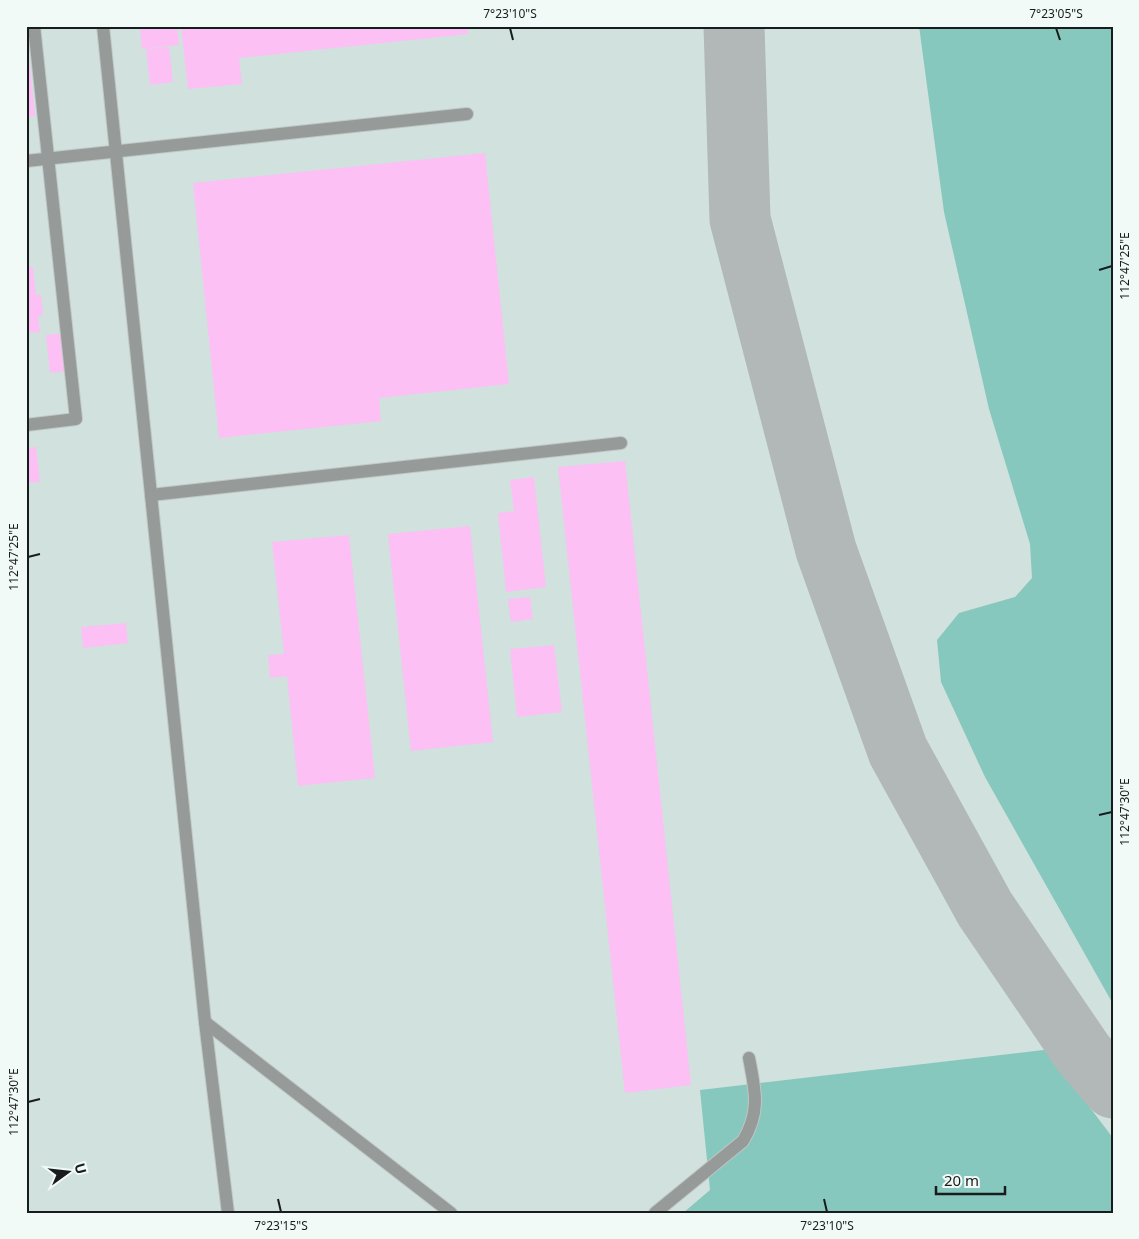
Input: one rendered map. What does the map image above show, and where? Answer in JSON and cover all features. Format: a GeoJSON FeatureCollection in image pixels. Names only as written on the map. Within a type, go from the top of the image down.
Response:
{"type":"FeatureCollection","features":[{"type":"Feature","properties":{"kind":"lane"},"geometry":{"type":"LineString","coordinates":[[26,426],[76,419],[34,26]]}},
{"type":"Feature","properties":{"kind":"lane"},"geometry":{"type":"LineString","coordinates":[[103,26],[205,1022],[228,1213]]}},
{"type":"Feature","properties":{"kind":"lane"},"geometry":{"type":"LineString","coordinates":[[26,161],[467,114]]}},
{"type":"Feature","properties":{"kind":"lane"},"geometry":{"type":"LineString","coordinates":[[151,495],[621,443]]}},
{"type":"Feature","properties":{"kind":"lane"},"geometry":{"type":"LineString","coordinates":[[205,1022],[451,1213]]}},
{"type":"Feature","properties":{"kind":"lane"},"geometry":{"type":"LineString","coordinates":[[655,1213],[743,1141],[749,1132],[756,1109],[749,1058]]}},
{"type":"Feature","properties":{"kind":"shaded area"},"geometry":{"type":"Polygon","coordinates":[[[26,26],[1113,26],[1113,1213],[26,1213],[26,26]]]}},
{"type":"Feature","properties":{"kind":"green space"},"geometry":{"type":"Polygon","coordinates":[[[919,26],[1113,26],[1113,1004],[985,777],[941,682],[937,640],[959,613],[1015,597],[1032,578],[1030,544],[989,409],[944,212],[919,26]]]}},
{"type":"Feature","properties":{"kind":"green space"},"geometry":{"type":"Polygon","coordinates":[[[1052,1049],[1088,1105],[1113,1138],[1113,1213],[683,1213],[710,1190],[700,1090],[1052,1049]]]}},
{"type":"Feature","properties":{"kind":"building"},"geometry":{"type":"Polygon","coordinates":[[[140,26],[177,26],[179,45],[142,49],[140,26]]]}},
{"type":"Feature","properties":{"kind":"building"},"geometry":{"type":"Polygon","coordinates":[[[181,26],[468,26],[468,34],[239,58],[242,84],[188,89],[181,26]]]}},
{"type":"Feature","properties":{"kind":"building"},"geometry":{"type":"Polygon","coordinates":[[[26,47],[28,47],[35,116],[26,117],[26,47]]]}},
{"type":"Feature","properties":{"kind":"building"},"geometry":{"type":"Polygon","coordinates":[[[169,47],[173,82],[150,85],[146,49],[169,47]]]}},
{"type":"Feature","properties":{"kind":"building"},"geometry":{"type":"Polygon","coordinates":[[[485,153],[509,384],[379,398],[381,421],[219,438],[193,183],[485,153]]]}},
{"type":"Feature","properties":{"kind":"building"},"geometry":{"type":"Polygon","coordinates":[[[26,267],[33,267],[36,295],[41,295],[43,315],[38,316],[40,332],[26,333],[26,267]]]}},
{"type":"Feature","properties":{"kind":"building"},"geometry":{"type":"Polygon","coordinates":[[[64,333],[67,371],[50,373],[46,335],[64,333]]]}},
{"type":"Feature","properties":{"kind":"building"},"geometry":{"type":"Polygon","coordinates":[[[36,447],[40,482],[26,483],[26,448],[36,447]]]}},
{"type":"Feature","properties":{"kind":"building"},"geometry":{"type":"Polygon","coordinates":[[[625,461],[691,1085],[625,1093],[558,467],[625,461]]]}},
{"type":"Feature","properties":{"kind":"building"},"geometry":{"type":"Polygon","coordinates":[[[534,477],[546,587],[506,592],[498,513],[514,511],[510,480],[534,477]]]}},
{"type":"Feature","properties":{"kind":"building"},"geometry":{"type":"Polygon","coordinates":[[[470,526],[493,742],[411,751],[388,534],[470,526]]]}},
{"type":"Feature","properties":{"kind":"building"},"geometry":{"type":"Polygon","coordinates":[[[349,535],[375,778],[298,786],[287,676],[270,678],[268,655],[284,654],[272,542],[349,535]]]}},
{"type":"Feature","properties":{"kind":"building"},"geometry":{"type":"Polygon","coordinates":[[[530,597],[533,619],[511,622],[508,599],[530,597]]]}},
{"type":"Feature","properties":{"kind":"building"},"geometry":{"type":"Polygon","coordinates":[[[126,623],[128,643],[83,648],[81,627],[126,623]]]}},
{"type":"Feature","properties":{"kind":"building"},"geometry":{"type":"Polygon","coordinates":[[[554,645],[562,712],[517,717],[510,649],[554,645]]]}},
{"type":"Feature","properties":{"kind":"taxiway"},"geometry":{"type":"LineString","coordinates":[[734,26],[740,219],[826,550],[898,751],[985,909],[1083,1053],[1113,1088]]}}]}
